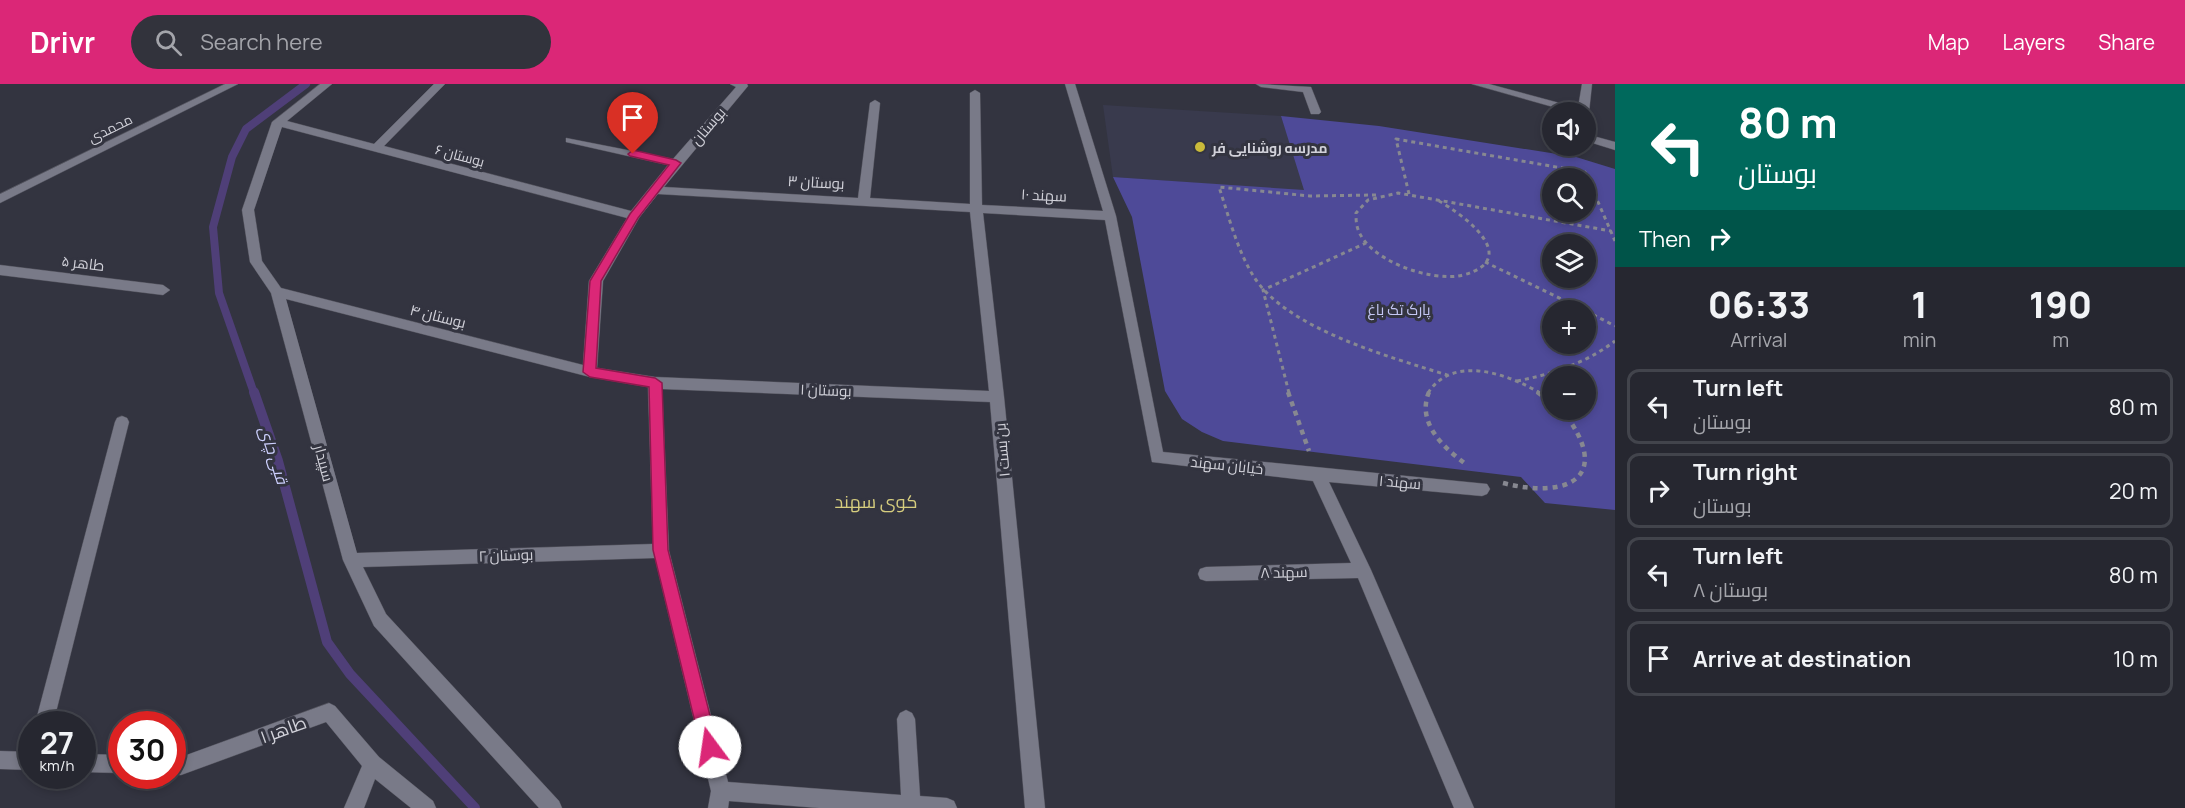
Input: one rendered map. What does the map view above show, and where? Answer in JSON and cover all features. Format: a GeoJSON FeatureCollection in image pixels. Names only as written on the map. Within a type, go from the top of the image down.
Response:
{"type":"FeatureCollection","features":[{"type":"Feature","properties":{"kind":"street","name":"محمدی"},"geometry":{"type":"LineString","coordinates":[[0,199],[233,84]]}},
{"type":"Feature","properties":{"kind":"street"},"geometry":{"type":"LineString","coordinates":[[278,122],[327,84]]}},
{"type":"Feature","properties":{"kind":"street"},"geometry":{"type":"LineString","coordinates":[[376,148],[440,84]]}},
{"type":"Feature","properties":{"kind":"street","name":"بوستان"},"geometry":{"type":"LineString","coordinates":[[590,372],[596,281],[634,216],[676,163],[743,86],[735,84]]}},
{"type":"Feature","properties":{"kind":"street","name":"خیابان سهند"},"geometry":{"type":"LineString","coordinates":[[1070,84],[1110,216],[1158,458],[1318,475]]}},
{"type":"Feature","properties":{"kind":"street"},"geometry":{"type":"LineString","coordinates":[[1261,84],[1307,89],[1316,112]]}},
{"type":"Feature","properties":{"kind":"street"},"geometry":{"type":"LineString","coordinates":[[1478,84],[1545,102]]}},
{"type":"Feature","properties":{"kind":"street"},"geometry":{"type":"LineString","coordinates":[[1584,102],[1587,84]]}},
{"type":"Feature","properties":{"kind":"street","name":"بن بست ۱"},"geometry":{"type":"LineString","coordinates":[[975,93],[976,208],[997,397],[1035,808]]}},
{"type":"Feature","properties":{"kind":"street"},"geometry":{"type":"LineString","coordinates":[[864,202],[874,103]]}},
{"type":"Feature","properties":{"kind":"street","name":"بوستان ۶"},"geometry":{"type":"LineString","coordinates":[[278,122],[634,216]]}},
{"type":"Feature","properties":{"kind":"street","name":"سپیدار"},"geometry":{"type":"LineString","coordinates":[[278,122],[248,210],[256,262],[277,292],[351,560],[380,620],[552,808]]}},
{"type":"Feature","properties":{"kind":"street"},"geometry":{"type":"LineString","coordinates":[[570,140],[676,163]]}},
{"type":"Feature","properties":{"kind":"street"},"geometry":{"type":"LineString","coordinates":[[1596,140],[1615,146]]}},
{"type":"Feature","properties":{"kind":"street","name":"بوستان ۳"},"geometry":{"type":"LineString","coordinates":[[654,190],[976,208]]}},
{"type":"Feature","properties":{"kind":"street","name":"سهند ۱۰"},"geometry":{"type":"LineString","coordinates":[[976,208],[1110,216]]}},
{"type":"Feature","properties":{"kind":"street","name":"طاهر ۵"},"geometry":{"type":"LineString","coordinates":[[0,270],[163,290]]}},
{"type":"Feature","properties":{"kind":"street","name":"بوستان ۴"},"geometry":{"type":"LineString","coordinates":[[277,292],[590,372]]}},
{"type":"Feature","properties":{"kind":"street"},"geometry":{"type":"LineString","coordinates":[[590,372],[655,383],[661,550],[720,800],[947,808]]}},
{"type":"Feature","properties":{"kind":"street","name":"بوستان ۱"},"geometry":{"type":"LineString","coordinates":[[655,383],[997,397]]}},
{"type":"Feature","properties":{"kind":"street"},"geometry":{"type":"LineString","coordinates":[[47,711],[122,422]]}},
{"type":"Feature","properties":{"kind":"street"},"geometry":{"type":"LineString","coordinates":[[1318,475],[1363,570],[1464,808]]}},
{"type":"Feature","properties":{"kind":"street","name":"سهند ۱"},"geometry":{"type":"LineString","coordinates":[[1318,475],[1482,489]]}},
{"type":"Feature","properties":{"kind":"street","name":"بوستان ۲"},"geometry":{"type":"LineString","coordinates":[[351,560],[661,550]]}},
{"type":"Feature","properties":{"kind":"street","name":"سهند ۸"},"geometry":{"type":"LineString","coordinates":[[1206,574],[1363,570]]}},
{"type":"Feature","properties":{"kind":"street","name":"طاهر ۱"},"geometry":{"type":"LineString","coordinates":[[186,764],[329,712],[372,764]]}},
{"type":"Feature","properties":{"kind":"street"},"geometry":{"type":"LineString","coordinates":[[906,719],[911,805]]}},
{"type":"Feature","properties":{"kind":"street"},"geometry":{"type":"LineString","coordinates":[[0,760],[18,761]]}},
{"type":"Feature","properties":{"kind":"street"},"geometry":{"type":"LineString","coordinates":[[354,808],[372,764],[426,808]]}},
{"type":"Feature","properties":{"kind":"path"},"geometry":{"type":"LineString","coordinates":[[1409,194],[1396,139],[1585,172],[1615,241]]}},
{"type":"Feature","properties":{"kind":"path"},"geometry":{"type":"LineString","coordinates":[[1318,475],[1293,410],[1263,290],[1245,262],[1219,187],[1310,196],[1409,194],[1611,231]]}},
{"type":"Feature","properties":{"kind":"path"},"geometry":{"type":"LineString","coordinates":[[1380,195],[1365,201],[1356,210],[1355,223],[1360,237],[1366,243],[1392,263],[1414,272],[1437,276],[1458,276],[1474,271],[1485,262],[1488,250],[1485,237],[1474,223],[1439,201]]}},
{"type":"Feature","properties":{"kind":"path"},"geometry":{"type":"LineString","coordinates":[[1263,290],[1366,243]]}},
{"type":"Feature","properties":{"kind":"path"},"geometry":{"type":"LineString","coordinates":[[1485,262],[1563,300]]}},
{"type":"Feature","properties":{"kind":"path"},"geometry":{"type":"LineString","coordinates":[[1263,290],[1296,315],[1331,334],[1369,350],[1447,375]]}},
{"type":"Feature","properties":{"kind":"path"},"geometry":{"type":"LineString","coordinates":[[1596,316],[1615,326]]}},
{"type":"Feature","properties":{"kind":"path"},"geometry":{"type":"LineString","coordinates":[[1517,381],[1534,378],[1591,357],[1615,341]]}},
{"type":"Feature","properties":{"kind":"path"},"geometry":{"type":"LineString","coordinates":[[1475,471],[1452,454],[1435,435],[1426,416],[1425,399],[1433,385],[1447,375],[1467,371],[1491,373],[1517,381],[1542,393]]}},
{"type":"Feature","properties":{"kind":"path"},"geometry":{"type":"LineString","coordinates":[[1501,483],[1529,489],[1554,489],[1574,480],[1585,467],[1586,449],[1578,429],[1570,420]]}},
{"type":"Feature","properties":{"kind":"shaded area","name":"مدرسه روشنایی فر"},"geometry":{"type":"Polygon","coordinates":[[[1103,105],[1281,116],[1306,191],[1113,177],[1103,105]]]}},
{"type":"Feature","properties":{"kind":"green space","name":"پارک تک باغ"},"geometry":{"type":"Polygon","coordinates":[[[1281,116],[1379,126],[1542,152],[1542,156],[1576,157],[1615,169],[1615,510],[1545,503],[1521,477],[1223,441],[1202,432],[1182,419],[1165,391],[1132,217],[1113,177],[1304,190],[1281,116]]]}},
{"type":"Feature","properties":{"kind":"waterway","name":"قبی چای"},"geometry":{"type":"LineString","coordinates":[[254,393],[219,293],[213,227],[232,157],[246,129],[306,84]]}},
{"type":"Feature","properties":{"kind":"waterway","name":"قبی چای"},"geometry":{"type":"LineString","coordinates":[[254,392],[278,461],[327,642],[350,674],[475,808]]}},
{"type":"Feature","properties":{"kind":"place","name":"مدرسه روشنایی فر"},"geometry":{"type":"Point","coordinates":[1200,147]}},
{"type":"Feature","properties":{"kind":"district","name":"کوی سهند"},"geometry":{"type":"Point","coordinates":[876,501]}},
{"type":"Feature","properties":{"kind":"route"},"geometry":{"type":"LineString","coordinates":[[633,154],[676,163],[634,216],[596,281],[590,372],[655,383],[661,550],[710,747]]}}]}
